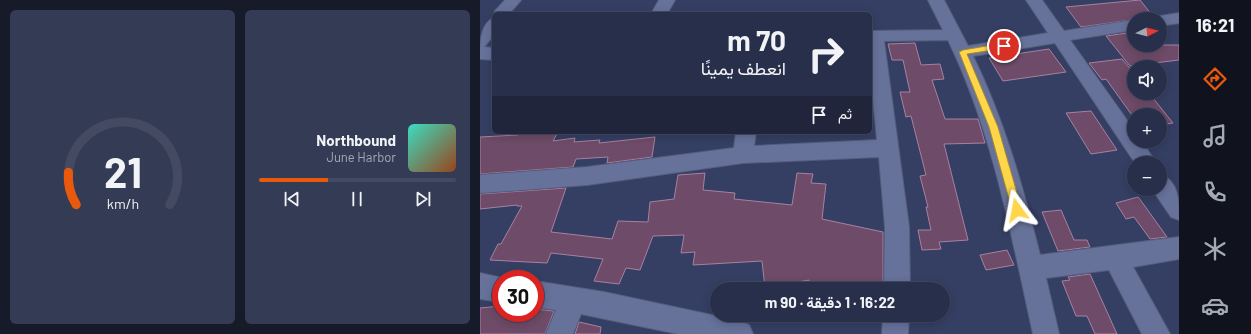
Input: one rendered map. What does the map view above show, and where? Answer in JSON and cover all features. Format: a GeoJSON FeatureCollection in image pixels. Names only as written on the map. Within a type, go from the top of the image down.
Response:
{"type":"FeatureCollection","features":[{"type":"Feature","properties":{"kind":"street"},"geometry":{"type":"LineString","coordinates":[[503,12],[513,0]]}},
{"type":"Feature","properties":{"kind":"street"},"geometry":{"type":"LineString","coordinates":[[660,12],[667,0]]}},
{"type":"Feature","properties":{"kind":"street"},"geometry":{"type":"LineString","coordinates":[[936,0],[958,43],[994,127],[1010,182],[1046,334]]}},
{"type":"Feature","properties":{"kind":"street"},"geometry":{"type":"LineString","coordinates":[[1034,0],[1141,156]]}},
{"type":"Feature","properties":{"kind":"street"},"geometry":{"type":"LineString","coordinates":[[1167,20],[1179,18]]}},
{"type":"Feature","properties":{"kind":"street"},"geometry":{"type":"LineString","coordinates":[[480,22],[492,22]]}},
{"type":"Feature","properties":{"kind":"street"},"geometry":{"type":"LineString","coordinates":[[480,43],[492,25]]}},
{"type":"Feature","properties":{"kind":"street"},"geometry":{"type":"LineString","coordinates":[[897,282],[897,227],[889,148],[872,36],[958,43],[1059,38],[1127,26]]}},
{"type":"Feature","properties":{"kind":"street"},"geometry":{"type":"LineString","coordinates":[[480,53],[492,54]]}},
{"type":"Feature","properties":{"kind":"street"},"geometry":{"type":"LineString","coordinates":[[743,155],[746,134]]}},
{"type":"Feature","properties":{"kind":"street"},"geometry":{"type":"LineString","coordinates":[[480,184],[587,176],[743,155],[889,148]]}},
{"type":"Feature","properties":{"kind":"street"},"geometry":{"type":"LineString","coordinates":[[1167,193],[1179,210]]}},
{"type":"Feature","properties":{"kind":"street"},"geometry":{"type":"LineString","coordinates":[[1031,268],[1115,258],[1179,248]]}},
{"type":"Feature","properties":{"kind":"street"},"geometry":{"type":"LineString","coordinates":[[1115,258],[1157,334]]}},
{"type":"Feature","properties":{"kind":"street"},"geometry":{"type":"LineString","coordinates":[[480,286],[492,288]]}},
{"type":"Feature","properties":{"kind":"street"},"geometry":{"type":"LineString","coordinates":[[544,295],[574,300],[740,334]]}},
{"type":"Feature","properties":{"kind":"street"},"geometry":{"type":"LineString","coordinates":[[559,334],[574,300]]}},
{"type":"Feature","properties":{"kind":"street"},"geometry":{"type":"LineString","coordinates":[[895,334],[896,322]]}},
{"type":"Feature","properties":{"kind":"building"},"geometry":{"type":"Polygon","coordinates":[[[1140,0],[1150,12],[1127,12],[1127,21],[1081,27],[1066,7],[1140,0]]]}},
{"type":"Feature","properties":{"kind":"building"},"geometry":{"type":"Polygon","coordinates":[[[1127,33],[1127,52],[1167,52],[1167,45],[1179,45],[1179,60],[1167,61],[1167,60],[1127,60],[1127,62],[1106,36],[1127,33]]]}},
{"type":"Feature","properties":{"kind":"building"},"geometry":{"type":"Polygon","coordinates":[[[915,43],[921,65],[940,64],[944,79],[932,80],[945,119],[978,119],[985,143],[944,144],[968,240],[939,242],[941,249],[922,250],[918,230],[931,230],[926,207],[928,207],[920,176],[926,175],[911,116],[906,117],[900,92],[910,92],[903,60],[892,60],[888,44],[915,43]]]}},
{"type":"Feature","properties":{"kind":"building"},"geometry":{"type":"Polygon","coordinates":[[[1049,49],[1066,72],[1003,81],[989,58],[1049,49]]]}},
{"type":"Feature","properties":{"kind":"building"},"geometry":{"type":"Polygon","coordinates":[[[1122,59],[1127,65],[1127,100],[1155,100],[1161,108],[1127,108],[1106,79],[1102,80],[1089,63],[1122,59]]]}},
{"type":"Feature","properties":{"kind":"building"},"geometry":{"type":"Polygon","coordinates":[[[1091,111],[1117,150],[1091,154],[1066,113],[1091,111]]]}},
{"type":"Feature","properties":{"kind":"building"},"geometry":{"type":"Polygon","coordinates":[[[1167,116],[1173,123],[1167,124],[1167,116]]]}},
{"type":"Feature","properties":{"kind":"building"},"geometry":{"type":"Polygon","coordinates":[[[557,134],[553,141],[575,138],[574,142],[600,140],[599,143],[655,137],[652,157],[607,163],[608,157],[576,159],[573,167],[480,174],[480,137],[557,134]]]}},
{"type":"Feature","properties":{"kind":"building"},"geometry":{"type":"Polygon","coordinates":[[[705,173],[703,190],[735,193],[734,199],[792,205],[797,173],[813,174],[811,183],[826,184],[822,219],[883,232],[883,282],[809,282],[809,280],[798,282],[764,282],[762,261],[693,265],[695,252],[681,253],[684,235],[653,236],[640,270],[626,268],[619,284],[594,281],[603,259],[551,253],[547,263],[490,260],[498,244],[501,244],[522,206],[517,205],[480,209],[480,194],[566,188],[551,232],[612,239],[618,221],[648,222],[650,202],[674,199],[678,175],[705,173]]]}},
{"type":"Feature","properties":{"kind":"building"},"geometry":{"type":"Polygon","coordinates":[[[1138,197],[1167,237],[1150,239],[1134,217],[1126,219],[1116,203],[1138,197]]]}},
{"type":"Feature","properties":{"kind":"building"},"geometry":{"type":"Polygon","coordinates":[[[1061,210],[1074,240],[1087,240],[1090,247],[1058,251],[1042,212],[1061,210]]]}},
{"type":"Feature","properties":{"kind":"building"},"geometry":{"type":"Polygon","coordinates":[[[1007,250],[1014,265],[986,270],[980,255],[1007,250]]]}},
{"type":"Feature","properties":{"kind":"building"},"geometry":{"type":"Polygon","coordinates":[[[1090,274],[1117,334],[1095,334],[1087,316],[1076,316],[1062,281],[1070,280],[1068,277],[1090,274]]]}},
{"type":"Feature","properties":{"kind":"building"},"geometry":{"type":"Polygon","coordinates":[[[492,307],[492,322],[544,322],[544,310],[554,311],[545,334],[480,334],[480,308],[492,307]]]}},
{"type":"Feature","properties":{"kind":"building"},"geometry":{"type":"Polygon","coordinates":[[[579,322],[601,327],[600,334],[575,334],[579,322]]]}},
{"type":"Feature","properties":{"kind":"route"},"geometry":{"type":"LineString","coordinates":[[1004,46],[963,52],[994,127],[1017,210]]}}]}
